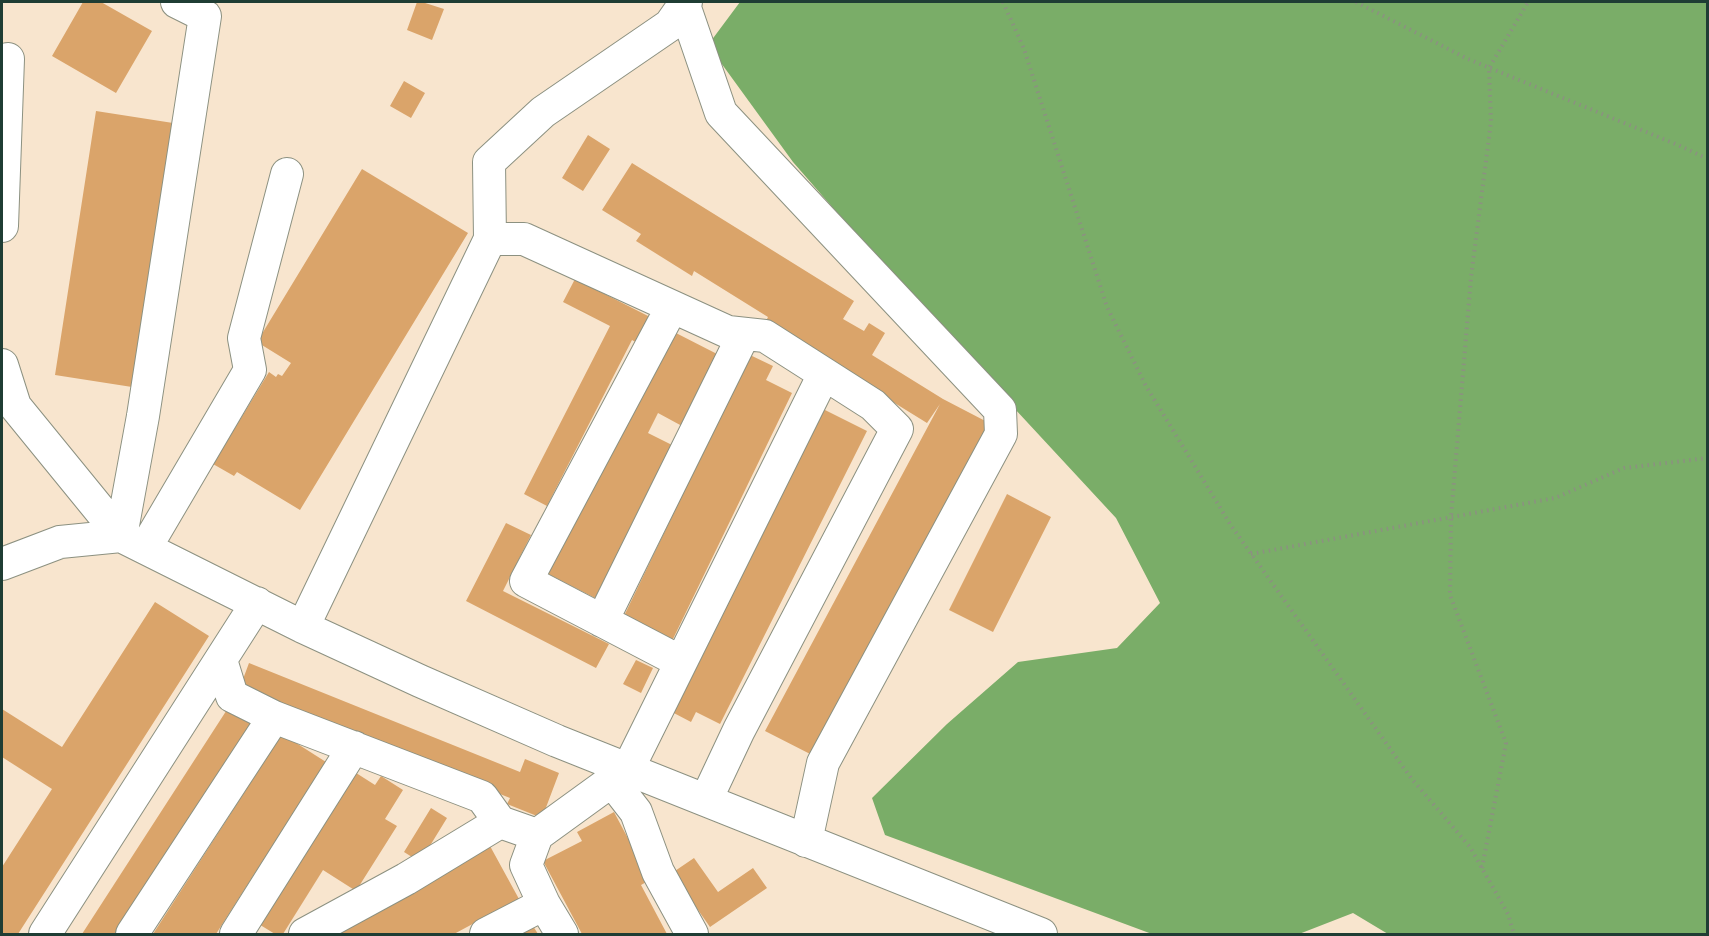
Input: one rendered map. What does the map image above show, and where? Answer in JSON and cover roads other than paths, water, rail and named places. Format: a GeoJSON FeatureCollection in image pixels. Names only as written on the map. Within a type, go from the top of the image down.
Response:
{"type":"FeatureCollection","features":[{"type":"Feature","properties":{"kind":"street"},"geometry":{"type":"LineString","coordinates":[[134,541],[145,404],[207,9],[177,2]]}},
{"type":"Feature","properties":{"kind":"street"},"geometry":{"type":"LineString","coordinates":[[303,627],[490,239],[489,162],[543,112],[670,25],[685,3]]}},
{"type":"Feature","properties":{"kind":"street"},"geometry":{"type":"LineString","coordinates":[[685,3],[721,113],[1000,410],[1001,434],[823,764],[806,841]]}},
{"type":"Feature","properties":{"kind":"street"},"geometry":{"type":"LineString","coordinates":[[2,225],[8,59]]}},
{"type":"Feature","properties":{"kind":"street"},"geometry":{"type":"LineString","coordinates":[[134,541],[250,370],[244,338],[286,174]]}},
{"type":"Feature","properties":{"kind":"street"},"geometry":{"type":"LineString","coordinates":[[490,239],[524,239],[728,332],[765,336],[873,405],[897,429],[739,730],[706,800]]}},
{"type":"Feature","properties":{"kind":"street"},"geometry":{"type":"LineString","coordinates":[[672,307],[526,581],[681,662]]}},
{"type":"Feature","properties":{"kind":"street"},"geometry":{"type":"LineString","coordinates":[[602,621],[744,334]]}},
{"type":"Feature","properties":{"kind":"street"},"geometry":{"type":"LineString","coordinates":[[2,365],[15,406],[134,541],[303,627],[557,741],[620,775],[706,800],[1041,934]]}},
{"type":"Feature","properties":{"kind":"street"},"geometry":{"type":"LineString","coordinates":[[562,934],[544,904],[526,865],[537,836],[620,775],[681,662],[824,374]]}},
{"type":"Feature","properties":{"kind":"street"},"geometry":{"type":"LineString","coordinates":[[2,564],[60,542],[134,541]]}},
{"type":"Feature","properties":{"kind":"street"},"geometry":{"type":"LineString","coordinates":[[45,934],[257,603]]}},
{"type":"Feature","properties":{"kind":"street"},"geometry":{"type":"LineString","coordinates":[[220,660],[232,696],[274,717],[482,797],[500,822],[537,836]]}},
{"type":"Feature","properties":{"kind":"street"},"geometry":{"type":"LineString","coordinates":[[132,934],[274,717]]}},
{"type":"Feature","properties":{"kind":"street"},"geometry":{"type":"LineString","coordinates":[[236,934],[354,747]]}},
{"type":"Feature","properties":{"kind":"street"},"geometry":{"type":"LineString","coordinates":[[620,775],[657,872],[692,934]]}},
{"type":"Feature","properties":{"kind":"street"},"geometry":{"type":"LineString","coordinates":[[305,934],[406,879],[500,822]]}},
{"type":"Feature","properties":{"kind":"street"},"geometry":{"type":"LineString","coordinates":[[486,934],[544,904]]}}]}
